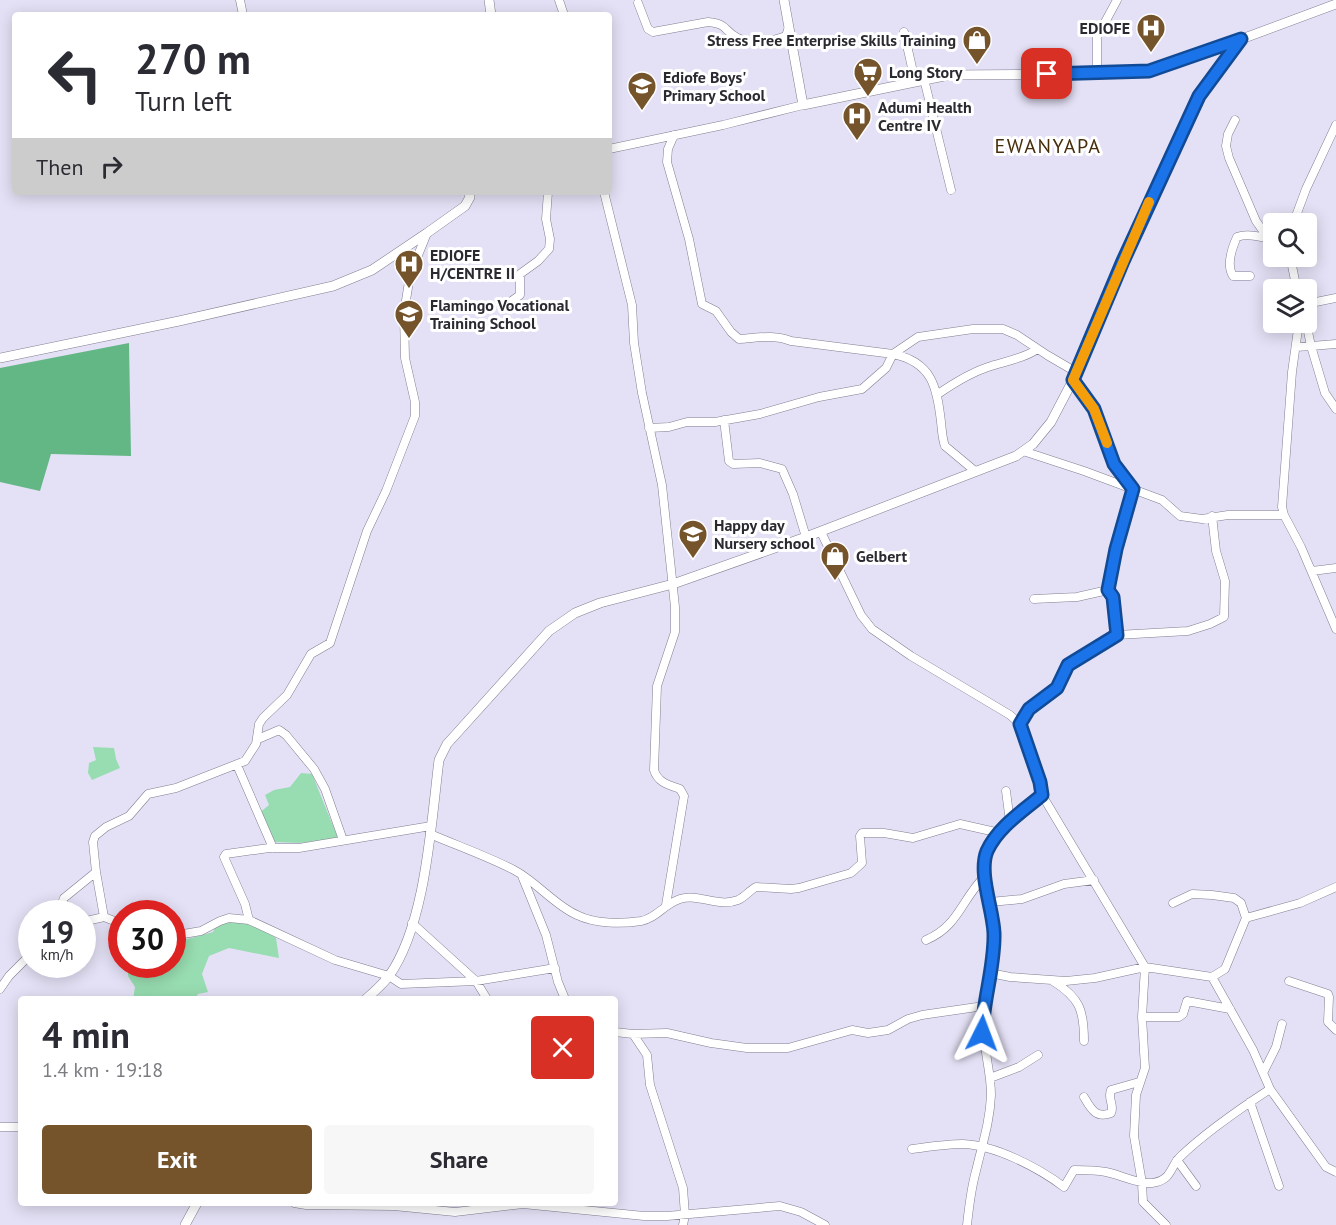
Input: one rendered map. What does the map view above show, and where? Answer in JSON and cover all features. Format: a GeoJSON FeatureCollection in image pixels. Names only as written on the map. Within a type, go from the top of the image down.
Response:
{"type":"FeatureCollection","features":[{"type":"Feature","properties":{"kind":"street"},"geometry":{"type":"LineString","coordinates":[[784,0],[803,105]]}},
{"type":"Feature","properties":{"kind":"street"},"geometry":{"type":"LineString","coordinates":[[1097,74],[1096,37],[1117,0]]}},
{"type":"Feature","properties":{"kind":"street"},"geometry":{"type":"LineString","coordinates":[[638,3],[648,29],[653,32],[708,22],[723,24],[738,38],[753,42],[786,36],[789,25]]}},
{"type":"Feature","properties":{"kind":"street"},"geometry":{"type":"LineString","coordinates":[[612,148],[920,80],[963,74],[1097,74],[1149,71],[1336,4]]}},
{"type":"Feature","properties":{"kind":"street"},"geometry":{"type":"LineString","coordinates":[[904,32],[936,123],[939,146],[951,190]]}},
{"type":"Feature","properties":{"kind":"street"},"geometry":{"type":"LineString","coordinates":[[369,996],[389,976],[402,952],[412,923],[425,876],[439,760],[447,744],[544,636],[575,613],[600,603],[673,584],[821,532],[1023,451],[1038,439],[1051,422],[1075,376],[1123,261],[1199,96],[1241,39]]}},
{"type":"Feature","properties":{"kind":"street"},"geometry":{"type":"LineString","coordinates":[[1235,120],[1229,128],[1226,146],[1229,158],[1256,221],[1263,229]]}},
{"type":"Feature","properties":{"kind":"street"},"geometry":{"type":"LineString","coordinates":[[1297,213],[1336,126]]}},
{"type":"Feature","properties":{"kind":"street"},"geometry":{"type":"LineString","coordinates":[[674,135],[668,148],[667,162],[689,239],[702,304],[716,311],[739,339],[780,337],[791,341],[893,354],[908,357],[919,363],[932,379],[938,394],[945,446],[975,471]]}},
{"type":"Feature","properties":{"kind":"street"},"geometry":{"type":"LineString","coordinates":[[0,358],[333,286],[372,270],[465,206],[470,195]]}},
{"type":"Feature","properties":{"kind":"street"},"geometry":{"type":"LineString","coordinates":[[506,305],[520,295],[520,274],[538,261],[549,249],[550,239],[546,219],[548,195]]}},
{"type":"Feature","properties":{"kind":"street"},"geometry":{"type":"LineString","coordinates":[[605,195],[632,305],[634,343],[662,485],[673,584],[675,632],[657,686],[654,770],[660,780],[680,789],[684,796],[666,906]]}},
{"type":"Feature","properties":{"kind":"street"},"geometry":{"type":"LineString","coordinates":[[104,917],[96,872],[93,842],[95,836],[106,826],[129,816],[148,794],[185,785],[245,761],[258,739],[259,723],[287,695],[311,654],[330,643],[367,531],[386,491],[415,416],[415,402],[405,358],[404,342],[407,286],[427,233]]}},
{"type":"Feature","properties":{"kind":"street"},"geometry":{"type":"LineString","coordinates":[[1250,276],[1233,276],[1230,271],[1230,261],[1237,237],[1242,235],[1263,238]]}},
{"type":"Feature","properties":{"kind":"street"},"geometry":{"type":"LineString","coordinates":[[1317,302],[1336,298]]}},
{"type":"Feature","properties":{"kind":"street"},"geometry":{"type":"LineString","coordinates":[[649,428],[760,414],[819,397],[862,389],[886,368],[893,354],[918,337],[973,329],[1003,329],[1017,335],[1075,376],[1094,409],[1114,464],[1133,489]]}},
{"type":"Feature","properties":{"kind":"street"},"geometry":{"type":"LineString","coordinates":[[1298,333],[1281,500],[1284,515],[1312,571],[1336,629]]}},
{"type":"Feature","properties":{"kind":"street"},"geometry":{"type":"LineString","coordinates":[[1308,333],[1325,393],[1336,409]]}},
{"type":"Feature","properties":{"kind":"street"},"geometry":{"type":"LineString","coordinates":[[1296,347],[1336,344]]}},
{"type":"Feature","properties":{"kind":"street"},"geometry":{"type":"LineString","coordinates":[[938,394],[955,382],[988,367],[1030,354],[1037,349]]}},
{"type":"Feature","properties":{"kind":"street"},"geometry":{"type":"LineString","coordinates":[[724,420],[729,461],[733,464],[760,463],[782,469],[793,494],[806,537]]}},
{"type":"Feature","properties":{"kind":"street"},"geometry":{"type":"LineString","coordinates":[[1023,451],[1162,500],[1180,516],[1190,519],[1228,514],[1284,515]]}},
{"type":"Feature","properties":{"kind":"street"},"geometry":{"type":"LineString","coordinates":[[1117,635],[1113,597],[1108,590],[1116,549],[1133,489]]}},
{"type":"Feature","properties":{"kind":"street"},"geometry":{"type":"LineString","coordinates":[[1020,724],[1029,709],[1057,688],[1068,665],[1117,635],[1188,631],[1210,624],[1224,616],[1225,581],[1216,551],[1212,516]]}},
{"type":"Feature","properties":{"kind":"street"},"geometry":{"type":"LineString","coordinates":[[821,532],[861,615],[872,629],[911,656],[1010,715],[1020,724],[1040,782],[1042,795],[1145,967],[1142,1017],[1145,1068],[1136,1095],[1134,1136],[1143,1202],[1166,1225]]}},
{"type":"Feature","properties":{"kind":"street"},"geometry":{"type":"LineString","coordinates":[[1312,571],[1336,568]]}},
{"type":"Feature","properties":{"kind":"street"},"geometry":{"type":"LineString","coordinates":[[1034,599],[1077,597],[1108,590]]}},
{"type":"Feature","properties":{"kind":"street"},"geometry":{"type":"LineString","coordinates":[[258,739],[279,730],[286,735],[314,769],[325,789],[343,840]]}},
{"type":"Feature","properties":{"kind":"street"},"geometry":{"type":"LineString","coordinates":[[237,765],[273,848]]}},
{"type":"Feature","properties":{"kind":"street"},"geometry":{"type":"LineString","coordinates":[[1006,791],[1010,822]]}},
{"type":"Feature","properties":{"kind":"street"},"geometry":{"type":"LineString","coordinates":[[967,1225],[975,1173],[990,1113],[990,1078],[983,1041],[984,1006],[994,932],[985,876],[987,851],[999,832],[1042,795]]}},
{"type":"Feature","properties":{"kind":"street"},"geometry":{"type":"LineString","coordinates":[[249,920],[245,904],[224,855],[226,854],[273,848],[299,848],[343,840],[430,830],[522,875],[577,915],[622,923],[651,919],[666,906],[679,899],[690,897],[714,902],[732,901],[743,897],[756,886],[791,890],[851,873],[862,863],[860,836],[862,833],[884,833],[913,838],[960,824],[999,832]]}},
{"type":"Feature","properties":{"kind":"street"},"geometry":{"type":"LineString","coordinates":[[63,900],[96,872]]}},
{"type":"Feature","properties":{"kind":"street"},"geometry":{"type":"LineString","coordinates":[[522,875],[546,935],[564,996]]}},
{"type":"Feature","properties":{"kind":"street"},"geometry":{"type":"LineString","coordinates":[[926,940],[946,929],[954,921],[968,895],[985,876]]}},
{"type":"Feature","properties":{"kind":"street"},"geometry":{"type":"LineString","coordinates":[[990,902],[1023,899],[1064,884],[1094,880]]}},
{"type":"Feature","properties":{"kind":"street"},"geometry":{"type":"LineString","coordinates":[[1246,918],[1312,899],[1336,887]]}},
{"type":"Feature","properties":{"kind":"street"},"geometry":{"type":"LineString","coordinates":[[990,973],[1052,980],[1095,978],[1145,967],[1217,976],[1225,969],[1246,918],[1241,903],[1234,898],[1192,894],[1173,903]]}},
{"type":"Feature","properties":{"kind":"street"},"geometry":{"type":"LineString","coordinates":[[186,934],[201,931],[230,918],[249,920],[335,960],[389,976],[401,984],[476,981],[555,968]]}},
{"type":"Feature","properties":{"kind":"street"},"geometry":{"type":"LineString","coordinates":[[96,919],[108,919]]}},
{"type":"Feature","properties":{"kind":"street"},"geometry":{"type":"LineString","coordinates":[[412,923],[476,981],[485,996]]}},
{"type":"Feature","properties":{"kind":"street"},"geometry":{"type":"LineString","coordinates":[[0,988],[18,967]]}},
{"type":"Feature","properties":{"kind":"street"},"geometry":{"type":"LineString","coordinates":[[1212,977],[1264,1071],[1270,1089],[1326,1167],[1336,1172]]}},
{"type":"Feature","properties":{"kind":"street"},"geometry":{"type":"LineString","coordinates":[[1052,980],[1068,990],[1078,1003],[1083,1013],[1084,1041]]}},
{"type":"Feature","properties":{"kind":"street"},"geometry":{"type":"LineString","coordinates":[[1289,981],[1328,994],[1328,1022],[1336,1030]]}},
{"type":"Feature","properties":{"kind":"street"},"geometry":{"type":"LineString","coordinates":[[1142,1017],[1179,1017],[1183,1014],[1188,1001],[1230,1009]]}},
{"type":"Feature","properties":{"kind":"street"},"geometry":{"type":"LineString","coordinates":[[618,1032],[667,1033],[747,1048],[788,1048],[852,1030],[868,1033],[888,1030],[908,1019],[922,1015],[984,1006]]}},
{"type":"Feature","properties":{"kind":"street"},"geometry":{"type":"LineString","coordinates":[[1264,1071],[1276,1047],[1282,1024]]}},
{"type":"Feature","properties":{"kind":"street"},"geometry":{"type":"LineString","coordinates":[[633,1034],[647,1055],[650,1085],[683,1188],[685,1215],[683,1225]]}},
{"type":"Feature","properties":{"kind":"street"},"geometry":{"type":"LineString","coordinates":[[990,1078],[1019,1067],[1038,1055]]}},
{"type":"Feature","properties":{"kind":"street"},"geometry":{"type":"LineString","coordinates":[[1084,1097],[1094,1112],[1098,1115],[1105,1115],[1113,1110],[1109,1095],[1111,1090],[1139,1082]]}},
{"type":"Feature","properties":{"kind":"street"},"geometry":{"type":"LineString","coordinates":[[912,1149],[960,1144],[982,1148],[1020,1161],[1064,1187],[1074,1170],[1104,1172],[1142,1183],[1159,1181],[1170,1174],[1177,1160],[1191,1146],[1270,1089]]}},
{"type":"Feature","properties":{"kind":"street"},"geometry":{"type":"LineString","coordinates":[[1250,1102],[1279,1186]]}},
{"type":"Feature","properties":{"kind":"street"},"geometry":{"type":"LineString","coordinates":[[0,1127],[18,1127]]}},
{"type":"Feature","properties":{"kind":"street"},"geometry":{"type":"LineString","coordinates":[[1177,1160],[1196,1186]]}},
{"type":"Feature","properties":{"kind":"street"},"geometry":{"type":"LineString","coordinates":[[185,1225],[195,1206]]}},
{"type":"Feature","properties":{"kind":"street"},"geometry":{"type":"LineString","coordinates":[[394,1206],[455,1212],[506,1206]]}},
{"type":"Feature","properties":{"kind":"street"},"geometry":{"type":"LineString","coordinates":[[543,1206],[644,1216],[685,1215],[780,1206],[801,1212],[825,1225]]}},
{"type":"Feature","properties":{"kind":"green space"},"geometry":{"type":"Polygon","coordinates":[[[129,343],[131,456],[51,454],[40,491],[0,482],[0,368],[129,343]]]}},
{"type":"Feature","properties":{"kind":"green space"},"geometry":{"type":"Polygon","coordinates":[[[93,747],[114,748],[120,768],[92,780],[88,773],[89,763],[96,760],[93,747]]]}},
{"type":"Feature","properties":{"kind":"green space"},"geometry":{"type":"Polygon","coordinates":[[[301,773],[312,774],[338,838],[300,843],[272,842],[258,814],[269,805],[265,795],[274,790],[290,787],[301,773]]]}},
{"type":"Feature","properties":{"kind":"green space"},"geometry":{"type":"Polygon","coordinates":[[[231,919],[262,928],[276,938],[279,958],[229,948],[209,956],[202,974],[208,992],[197,996],[134,996],[135,987],[129,978],[186,978],[186,939],[213,932],[217,923],[231,919]]]}},
{"type":"Feature","properties":{"kind":"slow traffic"},"geometry":{"type":"LineString","coordinates":[[1107,443],[1094,409],[1073,380],[1149,202]]}},
{"type":"Feature","properties":{"kind":"place","name":"EDIOFE"},"geometry":{"type":"Point","coordinates":[1151,54]}},
{"type":"Feature","properties":{"kind":"place","name":"Stress Free Enterprise Skills Training"},"geometry":{"type":"Point","coordinates":[977,66]}},
{"type":"Feature","properties":{"kind":"place","name":"Long Story"},"geometry":{"type":"Point","coordinates":[868,98]}},
{"type":"Feature","properties":{"kind":"place","name":"Ediofe Boys' Primary School"},"geometry":{"type":"Point","coordinates":[642,112]}},
{"type":"Feature","properties":{"kind":"place","name":"Adumi Health Centre IV"},"geometry":{"type":"Point","coordinates":[857,142]}},
{"type":"Feature","properties":{"kind":"place","name":"EDIOFE H/CENTRE II"},"geometry":{"type":"Point","coordinates":[409,290]}},
{"type":"Feature","properties":{"kind":"place","name":"Flamingo Vocational Training School"},"geometry":{"type":"Point","coordinates":[409,340]}},
{"type":"Feature","properties":{"kind":"place","name":"Happy day Nursery school"},"geometry":{"type":"Point","coordinates":[693,560]}},
{"type":"Feature","properties":{"kind":"place","name":"Gelbert"},"geometry":{"type":"Point","coordinates":[835,582]}},
{"type":"Feature","properties":{"kind":"district","name":"EWANYAPA"},"geometry":{"type":"Point","coordinates":[1048,146]}},
{"type":"Feature","properties":{"kind":"route"},"geometry":{"type":"LineString","coordinates":[[982,1033],[994,941],[992,913],[985,876],[987,851],[999,832],[1042,795],[1040,782],[1020,724],[1029,709],[1055,691],[1068,665],[1117,635],[1113,597],[1108,590],[1116,549],[1133,489],[1114,464],[1094,409],[1073,380],[1162,172],[1199,96],[1241,39],[1149,71],[1047,74]]}}]}
